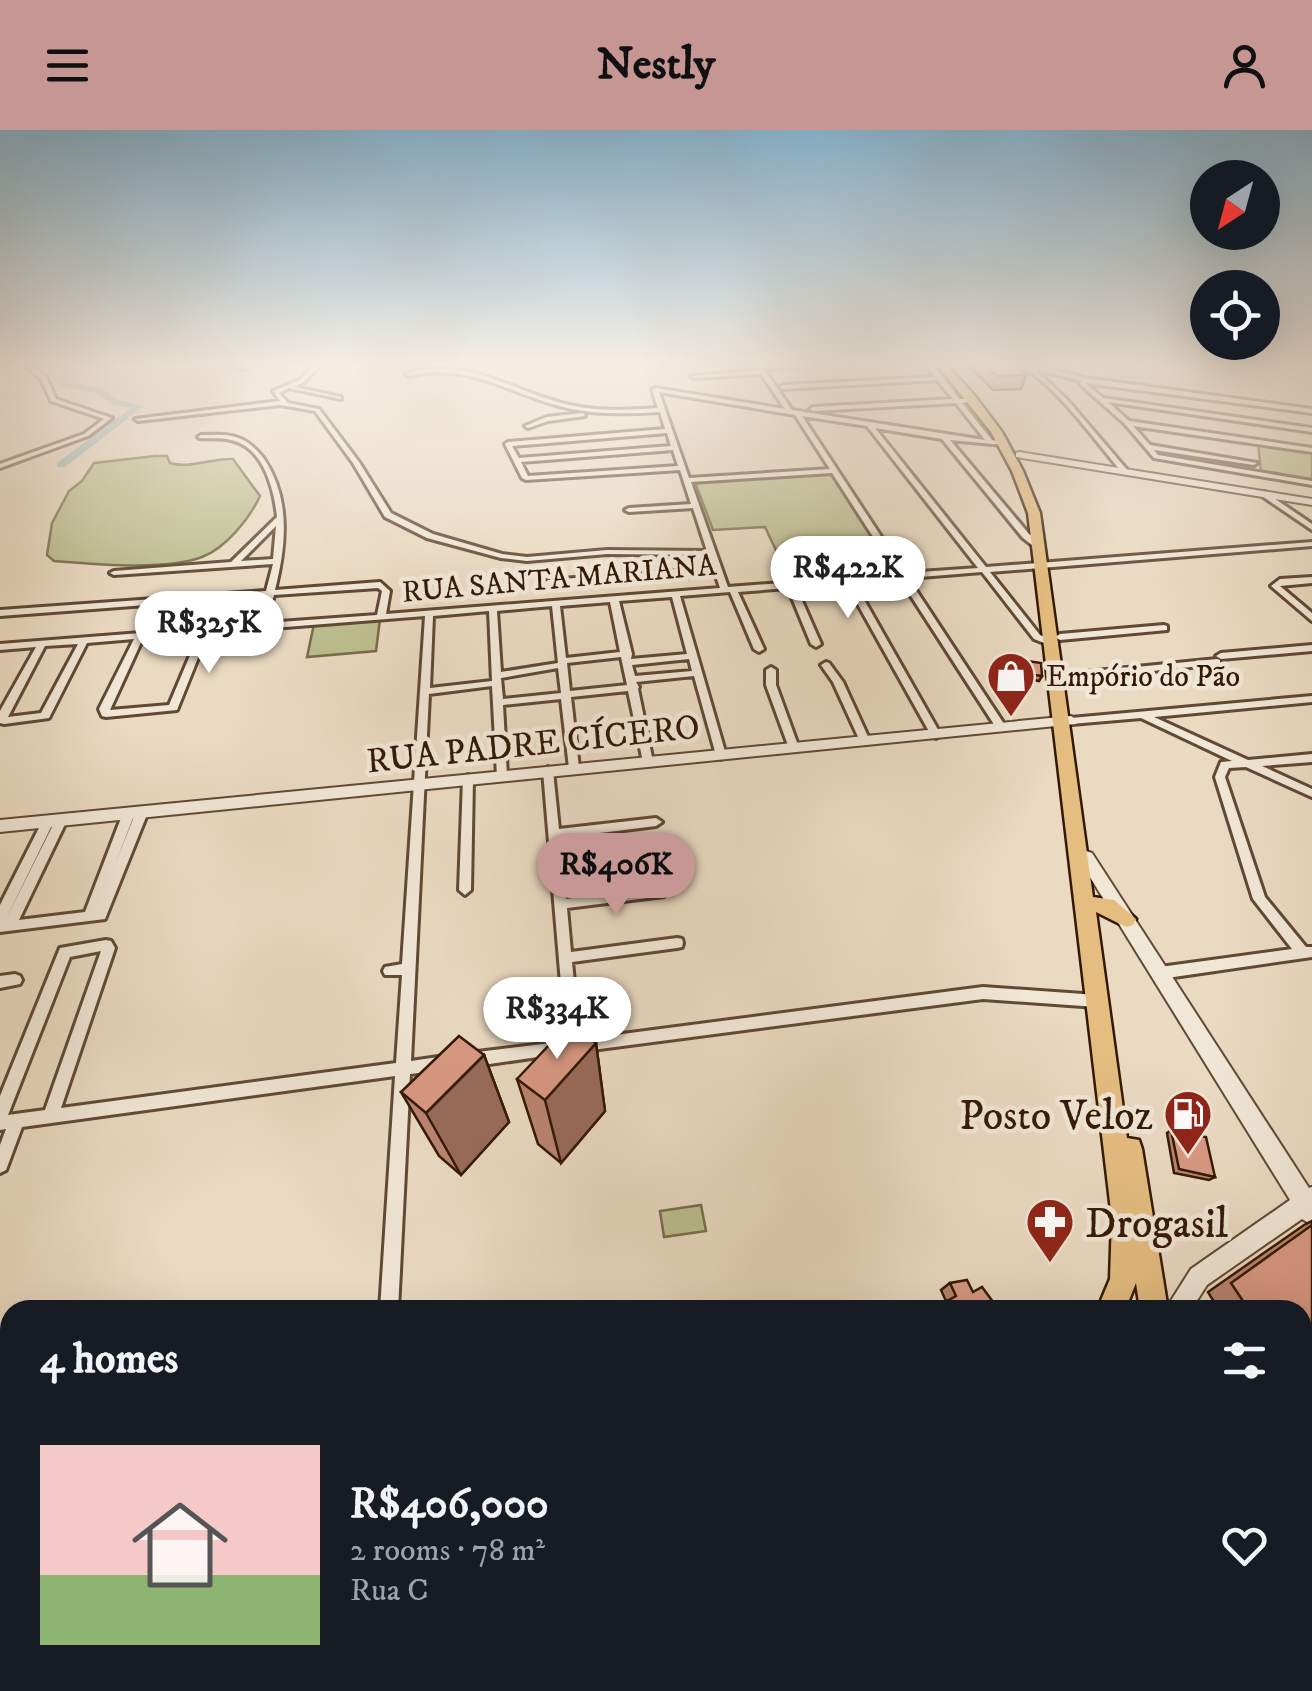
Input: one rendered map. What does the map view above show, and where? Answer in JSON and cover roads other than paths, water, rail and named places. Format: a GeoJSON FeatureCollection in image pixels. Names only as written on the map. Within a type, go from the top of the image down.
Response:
{"type":"FeatureCollection","features":[{"type":"Feature","properties":{"kind":"main road"},"geometry":{"type":"LineString","coordinates":[[1006,436],[1024,482],[1046,563]]}},
{"type":"Feature","properties":{"kind":"main road"},"geometry":{"type":"LineString","coordinates":[[1007,436],[1022,455],[1038,501],[1056,640],[1125,1219],[1124,1280],[1115,1300]]}},
{"type":"Feature","properties":{"kind":"main road"},"geometry":{"type":"LineString","coordinates":[[1056,640],[1066,677],[1066,722],[1086,857],[1087,903],[1152,1300]]}},
{"type":"Feature","properties":{"kind":"main road"},"geometry":{"type":"LineString","coordinates":[[1087,903],[1107,906],[1126,919]]}},
{"type":"Feature","properties":{"kind":"street"},"geometry":{"type":"LineString","coordinates":[[0,466],[84,436]]}},
{"type":"Feature","properties":{"kind":"street"},"geometry":{"type":"LineString","coordinates":[[336,436],[388,514],[430,536],[501,556],[527,559],[607,552],[712,553]]}},
{"type":"Feature","properties":{"kind":"street"},"geometry":{"type":"LineString","coordinates":[[592,436],[508,444],[522,476],[530,479],[681,468]]}},
{"type":"Feature","properties":{"kind":"street"},"geometry":{"type":"LineString","coordinates":[[670,436],[718,570],[759,650]]}},
{"type":"Feature","properties":{"kind":"street"},"geometry":{"type":"LineString","coordinates":[[812,436],[1001,727]]}},
{"type":"Feature","properties":{"kind":"street"},"geometry":{"type":"LineString","coordinates":[[877,436],[1036,637],[1056,640],[1164,628]]}},
{"type":"Feature","properties":{"kind":"street"},"geometry":{"type":"LineString","coordinates":[[943,436],[990,442],[1004,436]]}},
{"type":"Feature","properties":{"kind":"street"},"geometry":{"type":"LineString","coordinates":[[943,436],[1040,547]]}},
{"type":"Feature","properties":{"kind":"street"},"geometry":{"type":"LineString","coordinates":[[986,436],[990,442]]}},
{"type":"Feature","properties":{"kind":"street"},"geometry":{"type":"LineString","coordinates":[[1095,436],[1124,471]]}},
{"type":"Feature","properties":{"kind":"street"},"geometry":{"type":"LineString","coordinates":[[1138,436],[1160,458],[1312,484]]}},
{"type":"Feature","properties":{"kind":"street"},"geometry":{"type":"LineString","coordinates":[[1216,436],[1312,450]]}},
{"type":"Feature","properties":{"kind":"street"},"geometry":{"type":"LineString","coordinates":[[201,437],[232,438],[251,448],[278,487],[280,518],[275,561],[260,628]]}},
{"type":"Feature","properties":{"kind":"street"},"geometry":{"type":"LineString","coordinates":[[1252,441],[1255,474]]}},
{"type":"Feature","properties":{"kind":"street"},"geometry":{"type":"LineString","coordinates":[[1148,447],[1254,463]]}},
{"type":"Feature","properties":{"kind":"street"},"geometry":{"type":"LineString","coordinates":[[517,460],[674,448]]}},
{"type":"Feature","properties":{"kind":"street"},"geometry":{"type":"LineString","coordinates":[[1022,455],[1312,502]]}},
{"type":"Feature","properties":{"kind":"street"},"geometry":{"type":"LineString","coordinates":[[684,480],[836,471]]}},
{"type":"Feature","properties":{"kind":"street"},"geometry":{"type":"LineString","coordinates":[[1265,494],[1312,528]]}},
{"type":"Feature","properties":{"kind":"street"},"geometry":{"type":"LineString","coordinates":[[629,510],[694,506]]}},
{"type":"Feature","properties":{"kind":"street"},"geometry":{"type":"LineString","coordinates":[[233,564],[280,518]]}},
{"type":"Feature","properties":{"kind":"street","name":"RUA SANTA MARIANA"},"geometry":{"type":"LineString","coordinates":[[0,648],[1312,544]]}},
{"type":"Feature","properties":{"kind":"street"},"geometry":{"type":"LineString","coordinates":[[114,572],[275,561]]}},
{"type":"Feature","properties":{"kind":"street"},"geometry":{"type":"LineString","coordinates":[[548,584],[718,570]]}},
{"type":"Feature","properties":{"kind":"street"},"geometry":{"type":"LineString","coordinates":[[848,580],[936,735]]}},
{"type":"Feature","properties":{"kind":"street"},"geometry":{"type":"LineString","coordinates":[[1312,580],[1275,584],[1312,618]]}},
{"type":"Feature","properties":{"kind":"street"},"geometry":{"type":"LineString","coordinates":[[0,613],[380,584],[386,591],[380,618]]}},
{"type":"Feature","properties":{"kind":"street"},"geometry":{"type":"LineString","coordinates":[[791,584],[816,644]]}},
{"type":"Feature","properties":{"kind":"street"},"geometry":{"type":"LineString","coordinates":[[674,594],[722,756]]}},
{"type":"Feature","properties":{"kind":"street"},"geometry":{"type":"LineString","coordinates":[[614,600],[648,762]]}},
{"type":"Feature","properties":{"kind":"street"},"geometry":{"type":"LineString","coordinates":[[556,605],[574,768]]}},
{"type":"Feature","properties":{"kind":"street"},"geometry":{"type":"LineString","coordinates":[[494,610],[502,776]]}},
{"type":"Feature","properties":{"kind":"street"},"geometry":{"type":"LineString","coordinates":[[390,1300],[408,969],[409,853],[420,784],[429,616]]}},
{"type":"Feature","properties":{"kind":"street"},"geometry":{"type":"LineString","coordinates":[[139,638],[104,709],[106,714],[169,709],[176,705],[204,632]]}},
{"type":"Feature","properties":{"kind":"street"},"geometry":{"type":"LineString","coordinates":[[42,644],[2,716],[4,721],[44,716],[83,642]]}},
{"type":"Feature","properties":{"kind":"street"},"geometry":{"type":"LineString","coordinates":[[1066,677],[1312,648]]}},
{"type":"Feature","properties":{"kind":"street"},"geometry":{"type":"LineString","coordinates":[[427,691],[562,663],[693,656]]}},
{"type":"Feature","properties":{"kind":"street"},"geometry":{"type":"LineString","coordinates":[[826,665],[865,741]]}},
{"type":"Feature","properties":{"kind":"street"},"geometry":{"type":"LineString","coordinates":[[771,670],[771,685],[794,748]]}},
{"type":"Feature","properties":{"kind":"street"},"geometry":{"type":"LineString","coordinates":[[497,703],[699,673]]}},
{"type":"Feature","properties":{"kind":"street"},"geometry":{"type":"LineString","coordinates":[[1066,722],[1312,698]]}},
{"type":"Feature","properties":{"kind":"street"},"geometry":{"type":"LineString","coordinates":[[1142,715],[1312,793]]}},
{"type":"Feature","properties":{"kind":"street","name":"RUA PADRE CÍCERO"},"geometry":{"type":"LineString","coordinates":[[0,826],[1066,722]]}},
{"type":"Feature","properties":{"kind":"street"},"geometry":{"type":"LineString","coordinates":[[1308,953],[1259,899],[1220,777],[1225,765],[1312,758]]}},
{"type":"Feature","properties":{"kind":"street"},"geometry":{"type":"LineString","coordinates":[[548,771],[572,1032]]}},
{"type":"Feature","properties":{"kind":"street"},"geometry":{"type":"LineString","coordinates":[[465,890],[468,779]]}},
{"type":"Feature","properties":{"kind":"street"},"geometry":{"type":"LineString","coordinates":[[54,821],[3,924],[89,917],[135,812]]}},
{"type":"Feature","properties":{"kind":"street"},"geometry":{"type":"LineString","coordinates":[[555,834],[656,822]]}},
{"type":"Feature","properties":{"kind":"street"},"geometry":{"type":"LineString","coordinates":[[1086,857],[1310,1205],[1199,1276],[1183,1300]]}},
{"type":"Feature","properties":{"kind":"street"},"geometry":{"type":"LineString","coordinates":[[561,904],[664,891]]}},
{"type":"Feature","properties":{"kind":"street"},"geometry":{"type":"LineString","coordinates":[[565,958],[677,943]]}},
{"type":"Feature","properties":{"kind":"street"},"geometry":{"type":"LineString","coordinates":[[0,1116],[65,952],[70,948],[106,945],[109,948],[50,1117]]}},
{"type":"Feature","properties":{"kind":"street"},"geometry":{"type":"LineString","coordinates":[[1160,973],[1308,953]]}},
{"type":"Feature","properties":{"kind":"street"},"geometry":{"type":"LineString","coordinates":[[390,971],[408,969]]}},
{"type":"Feature","properties":{"kind":"street"},"geometry":{"type":"LineString","coordinates":[[0,1165],[8,1122],[983,993],[1097,1001]]}},
{"type":"Feature","properties":{"kind":"waterway"},"geometry":{"type":"LineString","coordinates":[[61,465],[100,436]]}},
{"type":"Feature","properties":{"kind":"place","name":"Empório do Pão"},"geometry":{"type":"Point","coordinates":[1011,718]}},
{"type":"Feature","properties":{"kind":"place","name":"Posto Veloz"},"geometry":{"type":"Point","coordinates":[1188,1156]}},
{"type":"Feature","properties":{"kind":"place","name":"Drogasil"},"geometry":{"type":"Point","coordinates":[1050,1264]}}]}
